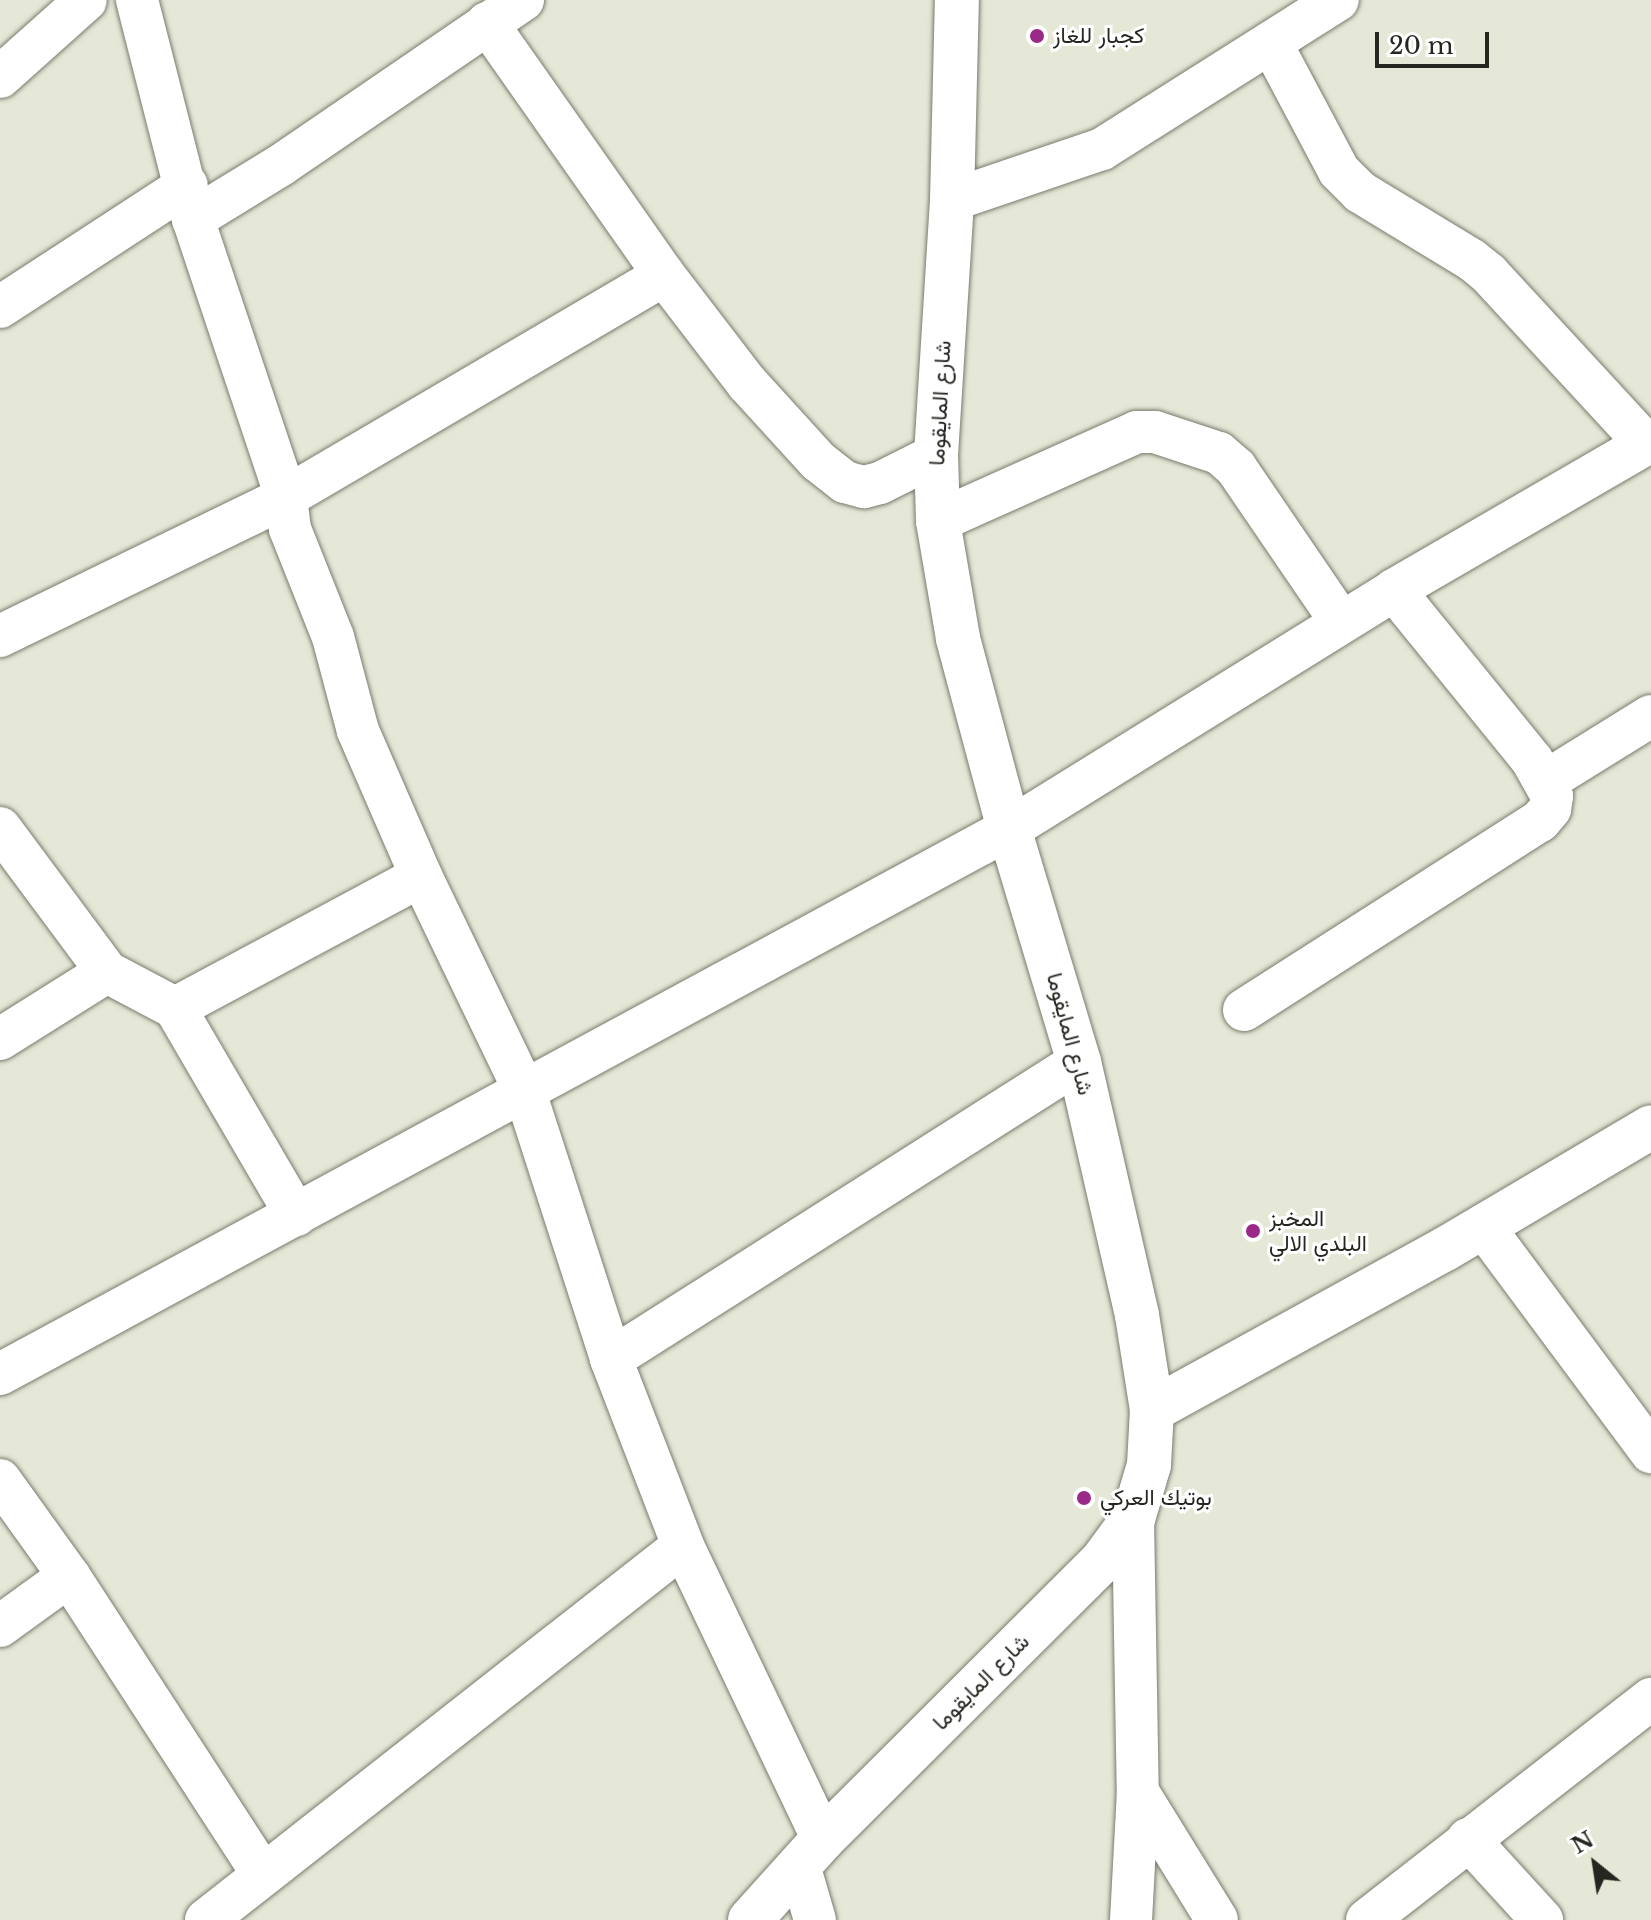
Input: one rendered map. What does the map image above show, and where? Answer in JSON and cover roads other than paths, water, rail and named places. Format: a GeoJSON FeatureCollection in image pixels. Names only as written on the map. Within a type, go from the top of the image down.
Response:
{"type":"FeatureCollection","features":[{"type":"Feature","properties":{"kind":"street"},"geometry":{"type":"LineString","coordinates":[[0,77],[86,0]]}},
{"type":"Feature","properties":{"kind":"street"},"geometry":{"type":"LineString","coordinates":[[137,0],[190,202],[286,497],[290,529],[333,637],[358,731],[421,876],[525,1092],[611,1359],[683,1546],[811,1852],[815,1920]]}},
{"type":"Feature","properties":{"kind":"street"},"geometry":{"type":"LineString","coordinates":[[0,307],[190,202],[281,165],[523,0]]}},
{"type":"Feature","properties":{"kind":"street","name":"شارع المايقوما"},"geometry":{"type":"LineString","coordinates":[[750,1920],[811,1852],[1102,1561],[1133,1519],[1149,1465],[1152,1410],[1137,1315],[1079,1062],[1009,829],[958,638],[938,521],[936,455],[952,200],[957,0]]}},
{"type":"Feature","properties":{"kind":"street"},"geometry":{"type":"LineString","coordinates":[[952,200],[1102,149],[1338,0]]}},
{"type":"Feature","properties":{"kind":"street"},"geometry":{"type":"LineString","coordinates":[[487,23],[664,275],[747,383],[818,461],[845,482],[864,487],[880,483],[936,455]]}},
{"type":"Feature","properties":{"kind":"street"},"geometry":{"type":"LineString","coordinates":[[0,1374],[1009,829],[1341,622],[1648,442],[1489,274],[1461,253],[1360,192],[1339,171],[1271,43]]}},
{"type":"Feature","properties":{"kind":"street"},"geometry":{"type":"LineString","coordinates":[[0,636],[286,497],[664,275]]}},
{"type":"Feature","properties":{"kind":"street"},"geometry":{"type":"LineString","coordinates":[[938,521],[1137,432],[1155,432],[1219,453],[1236,468],[1341,622]]}},
{"type":"Feature","properties":{"kind":"street"},"geometry":{"type":"LineString","coordinates":[[1244,1010],[1540,821],[1550,809],[1552,796],[1546,781],[1394,590]]}},
{"type":"Feature","properties":{"kind":"street"},"geometry":{"type":"LineString","coordinates":[[1546,781],[1651,716]]}},
{"type":"Feature","properties":{"kind":"street"},"geometry":{"type":"LineString","coordinates":[[0,828],[107,972],[175,1008],[296,1215]]}},
{"type":"Feature","properties":{"kind":"street"},"geometry":{"type":"LineString","coordinates":[[175,1008],[421,876]]}},
{"type":"Feature","properties":{"kind":"street"},"geometry":{"type":"LineString","coordinates":[[0,1039],[107,972]]}},
{"type":"Feature","properties":{"kind":"street"},"geometry":{"type":"LineString","coordinates":[[611,1359],[1079,1062]]}},
{"type":"Feature","properties":{"kind":"street"},"geometry":{"type":"LineString","coordinates":[[1152,1410],[1483,1226],[1651,1127]]}},
{"type":"Feature","properties":{"kind":"street"},"geometry":{"type":"LineString","coordinates":[[1483,1226],[1651,1452]]}},
{"type":"Feature","properties":{"kind":"street"},"geometry":{"type":"LineString","coordinates":[[0,1480],[69,1576],[263,1875]]}},
{"type":"Feature","properties":{"kind":"street"},"geometry":{"type":"LineString","coordinates":[[1131,1920],[1138,1792],[1133,1519]]}},
{"type":"Feature","properties":{"kind":"street"},"geometry":{"type":"LineString","coordinates":[[206,1920],[683,1546]]}},
{"type":"Feature","properties":{"kind":"street"},"geometry":{"type":"LineString","coordinates":[[0,1626],[69,1576]]}},
{"type":"Feature","properties":{"kind":"street"},"geometry":{"type":"LineString","coordinates":[[1367,1920],[1651,1699]]}},
{"type":"Feature","properties":{"kind":"street"},"geometry":{"type":"LineString","coordinates":[[1138,1792],[1217,1920]]}},
{"type":"Feature","properties":{"kind":"street"},"geometry":{"type":"LineString","coordinates":[[1468,1839],[1542,1920]]}},
{"type":"Feature","properties":{"kind":"place","name":"كجبار للغاز"},"geometry":{"type":"Point","coordinates":[1037,36]}},
{"type":"Feature","properties":{"kind":"place","name":"المخبز البلدي الالي"},"geometry":{"type":"Point","coordinates":[1253,1231]}},
{"type":"Feature","properties":{"kind":"place","name":"بوتيك العركي"},"geometry":{"type":"Point","coordinates":[1084,1498]}}]}
